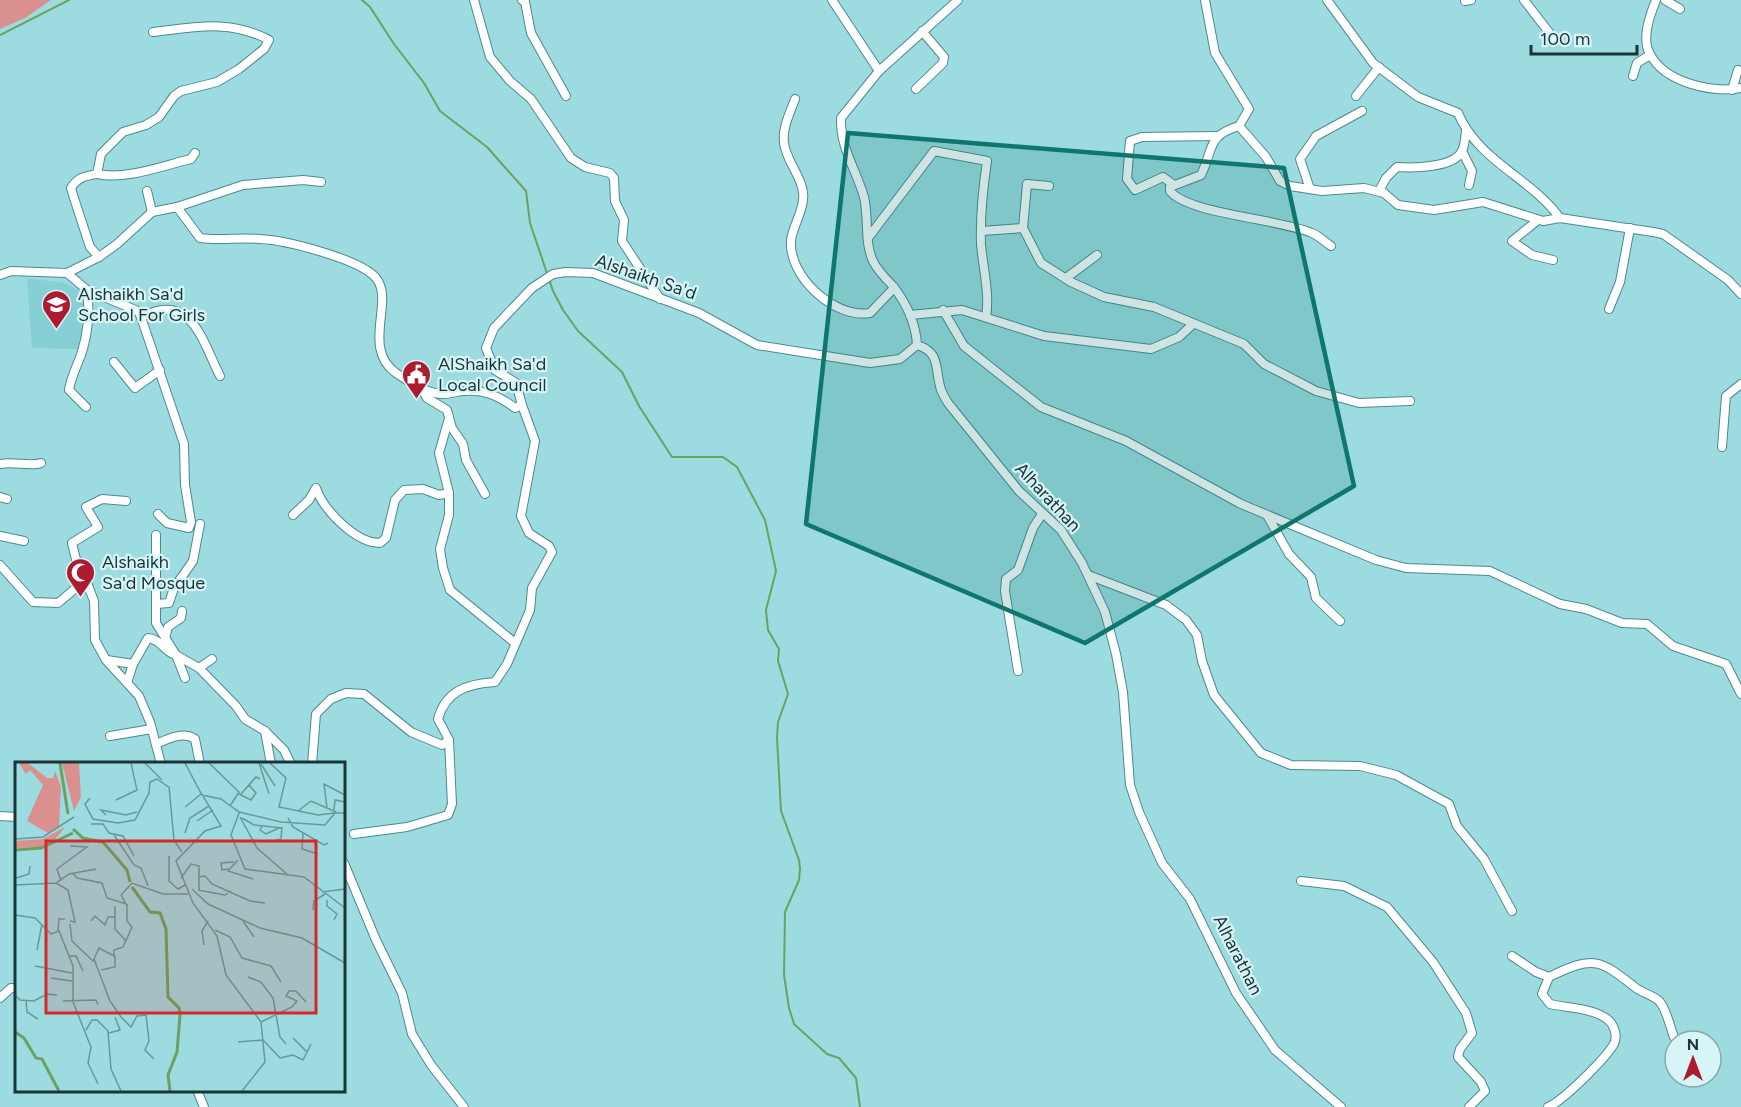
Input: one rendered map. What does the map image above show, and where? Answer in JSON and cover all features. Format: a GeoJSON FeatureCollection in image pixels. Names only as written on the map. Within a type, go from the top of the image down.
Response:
{"type":"FeatureCollection","features":[{"type":"Feature","properties":{"kind":"street"},"geometry":{"type":"LineString","coordinates":[[474,0],[490,57],[510,81],[531,99],[571,158],[585,167],[610,173],[614,178],[615,201],[624,220],[622,241],[660,299]]}},
{"type":"Feature","properties":{"kind":"street"},"geometry":{"type":"LineString","coordinates":[[522,0],[525,2],[531,33],[566,96]]}},
{"type":"Feature","properties":{"kind":"street"},"geometry":{"type":"LineString","coordinates":[[832,0],[879,71]]}},
{"type":"Feature","properties":{"kind":"street"},"geometry":{"type":"LineString","coordinates":[[917,345],[916,329],[909,315],[894,288],[874,264],[869,252],[864,198],[843,146],[841,118],[879,71],[957,0]]}},
{"type":"Feature","properties":{"kind":"street"},"geometry":{"type":"LineString","coordinates":[[1205,0],[1215,53],[1249,109],[1239,126],[1222,131],[1217,136],[1202,175],[1174,184],[1170,190],[1174,195],[1191,204],[1314,233],[1331,246]]}},
{"type":"Feature","properties":{"kind":"street"},"geometry":{"type":"LineString","coordinates":[[1327,0],[1361,50],[1379,67],[1418,98],[1458,113],[1466,131],[1508,171],[1549,203],[1560,218]]}},
{"type":"Feature","properties":{"kind":"street"},"geometry":{"type":"LineString","coordinates":[[1524,0],[1555,40]]}},
{"type":"Feature","properties":{"kind":"street"},"geometry":{"type":"LineString","coordinates":[[1656,0],[1650,16],[1646,40],[1650,55],[1685,82],[1702,89],[1737,89],[1738,70]]}},
{"type":"Feature","properties":{"kind":"street"},"geometry":{"type":"LineString","coordinates":[[1665,0],[1680,9]]}},
{"type":"Feature","properties":{"kind":"street"},"geometry":{"type":"LineString","coordinates":[[97,174],[101,154],[123,132],[146,125],[159,117],[174,96],[181,92],[217,82],[239,69],[264,49],[269,40],[249,29],[205,25],[153,33]]}},
{"type":"Feature","properties":{"kind":"street"},"geometry":{"type":"LineString","coordinates":[[916,89],[943,63],[944,57],[922,31]]}},
{"type":"Feature","properties":{"kind":"street"},"geometry":{"type":"LineString","coordinates":[[1633,76],[1637,63],[1650,55]]}},
{"type":"Feature","properties":{"kind":"street"},"geometry":{"type":"LineString","coordinates":[[1356,96],[1379,67]]}},
{"type":"Feature","properties":{"kind":"street"},"geometry":{"type":"LineString","coordinates":[[795,99],[785,128],[784,144],[804,198],[791,241],[794,261],[806,282],[831,303],[851,314],[870,313],[894,288]]}},
{"type":"Feature","properties":{"kind":"street"},"geometry":{"type":"LineString","coordinates":[[1310,189],[1300,159],[1316,135],[1362,111]]}},
{"type":"Feature","properties":{"kind":"street"},"geometry":{"type":"LineString","coordinates":[[1239,126],[1266,157],[1280,181],[1290,186],[1322,191],[1364,188],[1379,191],[1398,205],[1434,210],[1482,202],[1538,220],[1560,218],[1663,234],[1728,280],[1741,294]]}},
{"type":"Feature","properties":{"kind":"street"},"geometry":{"type":"LineString","coordinates":[[1379,191],[1386,178],[1397,167],[1425,168],[1457,156],[1462,151],[1466,131]]}},
{"type":"Feature","properties":{"kind":"street"},"geometry":{"type":"LineString","coordinates":[[1174,184],[1163,177],[1135,190],[1127,179],[1130,141],[1142,137],[1217,136]]}},
{"type":"Feature","properties":{"kind":"street"},"geometry":{"type":"LineString","coordinates":[[868,238],[934,151],[987,161],[982,201],[988,303],[986,317]]}},
{"type":"Feature","properties":{"kind":"street"},"geometry":{"type":"LineString","coordinates":[[1462,151],[1472,171],[1469,185]]}},
{"type":"Feature","properties":{"kind":"street"},"geometry":{"type":"LineString","coordinates":[[99,257],[90,247],[71,188],[83,176],[97,174],[106,176],[148,169],[191,159],[195,153]]}},
{"type":"Feature","properties":{"kind":"street"},"geometry":{"type":"LineString","coordinates":[[0,275],[11,271],[67,273],[99,257],[152,212],[177,207],[243,184],[303,180],[321,183]]}},
{"type":"Feature","properties":{"kind":"street"},"geometry":{"type":"LineString","coordinates":[[1049,186],[1027,184],[1023,228],[1041,263],[1066,278],[1104,297],[1154,307],[1244,344],[1264,364],[1316,391],[1359,403],[1410,401]]}},
{"type":"Feature","properties":{"kind":"street"},"geometry":{"type":"LineString","coordinates":[[147,191],[152,212]]}},
{"type":"Feature","properties":{"kind":"street"},"geometry":{"type":"LineString","coordinates":[[177,207],[200,238],[262,238],[316,250],[345,260],[377,279],[381,292],[378,348],[393,371],[421,387],[441,394],[466,390],[492,393],[514,408],[522,405]]}},
{"type":"Feature","properties":{"kind":"street"},"geometry":{"type":"LineString","coordinates":[[1538,220],[1512,241],[1532,255],[1552,260]]}},
{"type":"Feature","properties":{"kind":"street"},"geometry":{"type":"LineString","coordinates":[[982,231],[1023,228]]}},
{"type":"Feature","properties":{"kind":"street"},"geometry":{"type":"LineString","coordinates":[[1609,309],[1620,282],[1630,228]]}},
{"type":"Feature","properties":{"kind":"street"},"geometry":{"type":"LineString","coordinates":[[1066,278],[1097,255]]}},
{"type":"Feature","properties":{"kind":"street"},"geometry":{"type":"LineString","coordinates":[[67,273],[87,290],[138,311],[141,317],[184,444],[184,476],[191,522],[189,528],[166,523],[158,514]]}},
{"type":"Feature","properties":{"kind":"street","name":"Alshaikh Sa'd"},"geometry":{"type":"LineString","coordinates":[[514,643],[530,610],[532,588],[552,552],[549,546],[529,533],[521,516],[535,441],[516,383],[495,370],[486,348],[494,328],[539,282],[553,274],[593,273],[699,313],[757,345],[870,363],[900,359],[917,345]]}},
{"type":"Feature","properties":{"kind":"street"},"geometry":{"type":"LineString","coordinates":[[86,407],[69,390],[71,374],[81,355],[89,317],[87,290]]}},
{"type":"Feature","properties":{"kind":"street"},"geometry":{"type":"LineString","coordinates":[[141,317],[156,309],[170,309],[189,317],[198,330],[220,376]]}},
{"type":"Feature","properties":{"kind":"street"},"geometry":{"type":"LineString","coordinates":[[944,310],[964,346],[1041,407],[1126,441],[1241,504],[1376,560],[1406,568],[1490,571],[1560,604],[1586,609],[1622,623],[1647,624],[1673,646],[1726,664],[1741,694]]}},
{"type":"Feature","properties":{"kind":"street"},"geometry":{"type":"LineString","coordinates":[[909,315],[962,310],[1044,336],[1151,349],[1179,337],[1193,324]]}},
{"type":"Feature","properties":{"kind":"street","name":"Alharathan"},"geometry":{"type":"LineString","coordinates":[[917,345],[927,348],[937,358],[940,388],[948,403],[984,450],[1042,514],[1061,530],[1088,575],[1105,612],[1116,654],[1123,692],[1130,785],[1139,812],[1162,863],[1190,899],[1236,993],[1275,1050],[1341,1107]]}},
{"type":"Feature","properties":{"kind":"street"},"geometry":{"type":"LineString","coordinates":[[114,362],[135,388],[160,370]]}},
{"type":"Feature","properties":{"kind":"street"},"geometry":{"type":"LineString","coordinates":[[1722,447],[1726,396],[1729,391],[1741,384]]}},
{"type":"Feature","properties":{"kind":"street"},"geometry":{"type":"LineString","coordinates":[[421,387],[428,398],[447,410],[452,429],[463,444],[466,460],[485,494]]}},
{"type":"Feature","properties":{"kind":"street"},"geometry":{"type":"LineString","coordinates":[[1729,391],[1741,392]]}},
{"type":"Feature","properties":{"kind":"street"},"geometry":{"type":"LineString","coordinates":[[354,834],[407,827],[448,815],[452,804],[449,740],[438,719],[442,705],[454,692],[495,682],[507,664],[514,643],[450,590],[440,549],[449,515],[449,493],[439,453],[449,418]]}},
{"type":"Feature","properties":{"kind":"street"},"geometry":{"type":"LineString","coordinates":[[0,464],[15,462],[35,465],[41,463]]}},
{"type":"Feature","properties":{"kind":"street"},"geometry":{"type":"LineString","coordinates":[[293,515],[309,500],[316,488],[341,522],[368,543],[380,543],[386,538],[395,500],[404,490],[423,489],[439,495],[449,493]]}},
{"type":"Feature","properties":{"kind":"street"},"geometry":{"type":"LineString","coordinates":[[0,565],[33,602],[58,603],[76,588],[81,580],[72,543],[98,527],[86,507],[102,499],[126,501]]}},
{"type":"Feature","properties":{"kind":"street"},"geometry":{"type":"LineString","coordinates":[[1018,671],[1005,591],[1006,579],[1018,570],[1033,528],[1042,514]]}},
{"type":"Feature","properties":{"kind":"street"},"geometry":{"type":"LineString","coordinates":[[1267,515],[1289,554],[1311,577],[1317,598],[1340,621]]}},
{"type":"Feature","properties":{"kind":"street"},"geometry":{"type":"LineString","coordinates":[[156,604],[169,603],[174,588],[193,561],[200,524]]}},
{"type":"Feature","properties":{"kind":"street"},"geometry":{"type":"LineString","coordinates":[[156,535],[156,623],[176,655],[185,678]]}},
{"type":"Feature","properties":{"kind":"street"},"geometry":{"type":"LineString","coordinates":[[0,536],[24,541]]}},
{"type":"Feature","properties":{"kind":"street"},"geometry":{"type":"LineString","coordinates":[[1088,575],[1166,605],[1186,620],[1197,635],[1202,661],[1214,695],[1261,753],[1291,765],[1360,766],[1396,775],[1449,804],[1457,826],[1484,859],[1512,911]]}},
{"type":"Feature","properties":{"kind":"street"},"geometry":{"type":"LineString","coordinates":[[81,580],[87,583],[94,601],[95,640],[106,660],[139,696],[152,729],[160,762]]}},
{"type":"Feature","properties":{"kind":"street"},"geometry":{"type":"LineString","coordinates":[[165,638],[168,627],[181,618],[182,610]]}},
{"type":"Feature","properties":{"kind":"street"},"geometry":{"type":"LineString","coordinates":[[127,683],[133,664],[148,638],[158,641],[170,653],[199,668],[236,706],[245,719],[265,731],[284,750],[290,762]]}},
{"type":"Feature","properties":{"kind":"street"},"geometry":{"type":"LineString","coordinates":[[199,668],[212,659]]}},
{"type":"Feature","properties":{"kind":"street"},"geometry":{"type":"LineString","coordinates":[[106,660],[133,664]]}},
{"type":"Feature","properties":{"kind":"street"},"geometry":{"type":"LineString","coordinates":[[314,762],[316,714],[331,699],[346,693],[364,694],[411,732],[434,744],[442,746],[449,740]]}},
{"type":"Feature","properties":{"kind":"street"},"geometry":{"type":"LineString","coordinates":[[110,736],[152,729]]}},
{"type":"Feature","properties":{"kind":"street"},"geometry":{"type":"LineString","coordinates":[[265,731],[271,762]]}},
{"type":"Feature","properties":{"kind":"street"},"geometry":{"type":"LineString","coordinates":[[156,744],[189,735],[195,739],[200,762]]}},
{"type":"Feature","properties":{"kind":"street"},"geometry":{"type":"LineString","coordinates":[[0,816],[15,817]]}},
{"type":"Feature","properties":{"kind":"street"},"geometry":{"type":"LineString","coordinates":[[345,865],[376,940],[402,993],[412,1034],[431,1065],[464,1107]]}},
{"type":"Feature","properties":{"kind":"street"},"geometry":{"type":"LineString","coordinates":[[1302,881],[1344,886],[1387,907],[1433,962],[1466,1013],[1472,1033],[1460,1049],[1458,1057],[1481,1082],[1485,1091],[1469,1107]]}},
{"type":"Feature","properties":{"kind":"street"},"geometry":{"type":"LineString","coordinates":[[1512,956],[1536,972],[1550,977]]}},
{"type":"Feature","properties":{"kind":"street"},"geometry":{"type":"LineString","coordinates":[[1548,1107],[1558,1103],[1588,1074],[1615,1042],[1616,1031],[1609,1020],[1596,1014],[1550,1004],[1542,994],[1550,977],[1583,963],[1599,963],[1614,969],[1641,991],[1660,1002],[1671,1029]]}},
{"type":"Feature","properties":{"kind":"street"},"geometry":{"type":"LineString","coordinates":[[0,998],[11,988],[15,988]]}},
{"type":"Feature","properties":{"kind":"street"},"geometry":{"type":"LineString","coordinates":[[198,1092],[204,1107]]}},
{"type":"Feature","properties":{"kind":"highlighted area"},"geometry":{"type":"Polygon","coordinates":[[[848,133],[1284,168],[1354,486],[1085,643],[806,524],[848,133]]]}},
{"type":"Feature","properties":{"kind":"shaded area"},"geometry":{"type":"Polygon","coordinates":[[[0,0],[51,0],[25,18],[0,29],[0,0]]]}},
{"type":"Feature","properties":{"kind":"shaded area","name":"Alshaikh Sa'd School For Girls"},"geometry":{"type":"Polygon","coordinates":[[[27,278],[64,283],[80,291],[80,303],[84,303],[88,309],[79,349],[32,348],[27,278]]]}},
{"type":"Feature","properties":{"kind":"waterway"},"geometry":{"type":"LineString","coordinates":[[0,35],[69,0]]}},
{"type":"Feature","properties":{"kind":"waterway"},"geometry":{"type":"LineString","coordinates":[[362,0],[370,7],[394,44],[424,83],[440,111],[487,147],[526,191],[530,223],[553,291],[563,310],[578,331],[622,372],[639,406],[672,457],[723,457],[737,467],[765,520],[776,571],[766,610],[768,630],[779,649],[778,661],[788,694],[778,722],[777,738],[781,811],[799,860],[800,869],[799,880],[785,912],[784,975],[789,1008],[794,1024],[827,1054],[839,1058],[856,1078],[860,1107]]}},
{"type":"Feature","properties":{"kind":"place","name":"Alshaikh Sa'd School For Girls"},"geometry":{"type":"Point","coordinates":[57,330]}},
{"type":"Feature","properties":{"kind":"place","name":"AlShaikh Sa'd Local Council"},"geometry":{"type":"Point","coordinates":[417,400]}},
{"type":"Feature","properties":{"kind":"place","name":"Alshaikh Sa'd Mosque"},"geometry":{"type":"Point","coordinates":[81,598]}}]}
